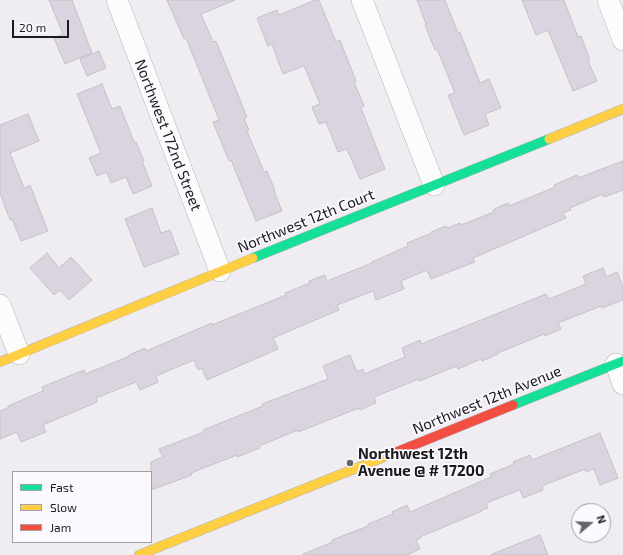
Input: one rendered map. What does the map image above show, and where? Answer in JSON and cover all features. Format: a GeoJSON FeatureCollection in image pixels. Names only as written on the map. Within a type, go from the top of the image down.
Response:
{"type":"FeatureCollection","features":[{"type":"Feature","properties":{"kind":"street","name":"Northwest 172nd Street"},"geometry":{"type":"LineString","coordinates":[[117,0],[220,271]]}},
{"type":"Feature","properties":{"kind":"street"},"geometry":{"type":"LineString","coordinates":[[362,0],[434,185]]}},
{"type":"Feature","properties":{"kind":"street"},"geometry":{"type":"LineString","coordinates":[[608,0],[623,40]]}},
{"type":"Feature","properties":{"kind":"street","name":"Northwest 12th Court"},"geometry":{"type":"LineString","coordinates":[[0,362],[220,271],[623,109]]}},
{"type":"Feature","properties":{"kind":"street"},"geometry":{"type":"LineString","coordinates":[[0,305],[19,354]]}},
{"type":"Feature","properties":{"kind":"street"},"geometry":{"type":"LineString","coordinates":[[619,363],[623,384]]}},
{"type":"Feature","properties":{"kind":"street","name":"Northwest 12th Avenue"},"geometry":{"type":"LineString","coordinates":[[139,555],[619,363]]}},
{"type":"Feature","properties":{"kind":"building"},"geometry":{"type":"Polygon","coordinates":[[[49,0],[72,0],[92,53],[65,64],[54,38],[63,34],[49,0]]]}},
{"type":"Feature","properties":{"kind":"building"},"geometry":{"type":"Polygon","coordinates":[[[167,0],[235,0],[201,14],[213,42],[216,41],[247,117],[244,119],[249,130],[247,131],[264,172],[267,171],[282,211],[256,221],[231,160],[229,161],[213,122],[219,120],[186,38],[184,39],[167,0]]]}},
{"type":"Feature","properties":{"kind":"building"},"geometry":{"type":"Polygon","coordinates":[[[315,0],[319,0],[336,42],[340,40],[364,106],[361,108],[385,169],[360,179],[347,149],[338,152],[326,122],[319,124],[312,107],[320,104],[304,66],[283,74],[272,44],[268,46],[257,18],[277,10],[279,15],[315,0]]]}},
{"type":"Feature","properties":{"kind":"building"},"geometry":{"type":"Polygon","coordinates":[[[417,0],[445,0],[458,33],[460,32],[480,83],[489,79],[501,108],[485,114],[489,125],[464,135],[448,95],[455,93],[437,49],[435,50],[417,0]]]}},
{"type":"Feature","properties":{"kind":"building"},"geometry":{"type":"Polygon","coordinates":[[[522,0],[564,0],[578,37],[581,36],[590,60],[588,61],[597,81],[573,91],[548,30],[536,35],[522,0]]]}},
{"type":"Feature","properties":{"kind":"building"},"geometry":{"type":"Polygon","coordinates":[[[99,51],[106,68],[87,76],[80,59],[99,51]]]}},
{"type":"Feature","properties":{"kind":"building"},"geometry":{"type":"Polygon","coordinates":[[[102,84],[112,109],[120,106],[134,142],[136,142],[144,161],[142,161],[152,186],[133,194],[126,177],[111,183],[107,172],[97,176],[89,158],[101,153],[77,94],[102,84]]]}},
{"type":"Feature","properties":{"kind":"building"},"geometry":{"type":"Polygon","coordinates":[[[28,114],[39,141],[10,153],[24,188],[30,185],[48,231],[21,241],[12,219],[10,220],[0,193],[0,125],[28,114]]]}},
{"type":"Feature","properties":{"kind":"building"},"geometry":{"type":"Polygon","coordinates":[[[623,161],[623,190],[604,197],[603,194],[570,208],[571,210],[563,213],[566,218],[473,258],[475,262],[431,279],[427,270],[401,281],[404,289],[376,300],[373,291],[337,305],[339,310],[273,338],[278,349],[207,380],[202,368],[198,370],[194,360],[156,376],[158,382],[140,390],[136,382],[96,398],[97,402],[43,425],[46,432],[21,442],[17,432],[0,439],[0,411],[43,391],[42,387],[84,370],[85,374],[130,356],[129,355],[145,348],[146,351],[212,323],[212,325],[286,295],[285,293],[325,275],[327,281],[372,263],[408,246],[407,243],[432,233],[431,232],[446,226],[447,228],[460,223],[461,225],[494,212],[493,210],[508,203],[509,206],[555,187],[554,185],[577,175],[578,178],[623,161]]]}},
{"type":"Feature","properties":{"kind":"building"},"geometry":{"type":"Polygon","coordinates":[[[152,208],[161,233],[170,230],[179,254],[144,267],[125,219],[152,208]]]}},
{"type":"Feature","properties":{"kind":"building"},"geometry":{"type":"Polygon","coordinates":[[[47,253],[59,268],[71,257],[92,280],[69,300],[60,290],[54,295],[30,268],[47,253]]]}},
{"type":"Feature","properties":{"kind":"building"},"geometry":{"type":"Polygon","coordinates":[[[603,268],[606,277],[617,272],[623,287],[623,300],[602,308],[601,306],[558,323],[561,329],[545,336],[544,334],[482,361],[481,359],[458,369],[457,366],[419,381],[419,379],[374,397],[376,403],[360,410],[359,408],[298,432],[298,430],[259,446],[260,448],[237,457],[237,455],[191,473],[192,475],[152,490],[151,462],[163,457],[159,449],[204,432],[203,430],[263,406],[262,404],[328,379],[323,366],[350,355],[357,372],[363,369],[364,374],[405,357],[402,348],[420,340],[421,344],[546,294],[549,299],[586,284],[583,276],[603,268]]]}},
{"type":"Feature","properties":{"kind":"building"},"geometry":{"type":"Polygon","coordinates":[[[600,433],[618,478],[600,485],[594,469],[586,472],[585,469],[542,486],[543,490],[523,498],[520,490],[486,503],[488,508],[482,511],[420,537],[421,538],[416,540],[420,549],[407,555],[303,554],[333,542],[332,540],[368,526],[368,524],[393,514],[392,512],[407,505],[410,512],[491,477],[490,474],[514,464],[513,462],[530,455],[532,460],[600,433]]]}},
{"type":"Feature","properties":{"kind":"building"},"geometry":{"type":"Polygon","coordinates":[[[540,535],[548,555],[492,555],[492,554],[540,535]]]}},
{"type":"Feature","properties":{"kind":"traffic: fast"},"geometry":{"type":"LineString","coordinates":[[253,258],[549,139]]}},
{"type":"Feature","properties":{"kind":"traffic: fast"},"geometry":{"type":"LineString","coordinates":[[513,405],[623,361]]}},
{"type":"Feature","properties":{"kind":"traffic: slow"},"geometry":{"type":"LineString","coordinates":[[549,139],[623,109]]}},
{"type":"Feature","properties":{"kind":"traffic: slow"},"geometry":{"type":"LineString","coordinates":[[0,362],[253,258]]}},
{"type":"Feature","properties":{"kind":"traffic: slow"},"geometry":{"type":"LineString","coordinates":[[139,555],[389,455]]}},
{"type":"Feature","properties":{"kind":"traffic: jam"},"geometry":{"type":"LineString","coordinates":[[389,455],[513,405]]}},
{"type":"Feature","properties":{"kind":"place","name":"Northwest 12th Avenue @ # 17200"},"geometry":{"type":"Point","coordinates":[350,463]}}]}
